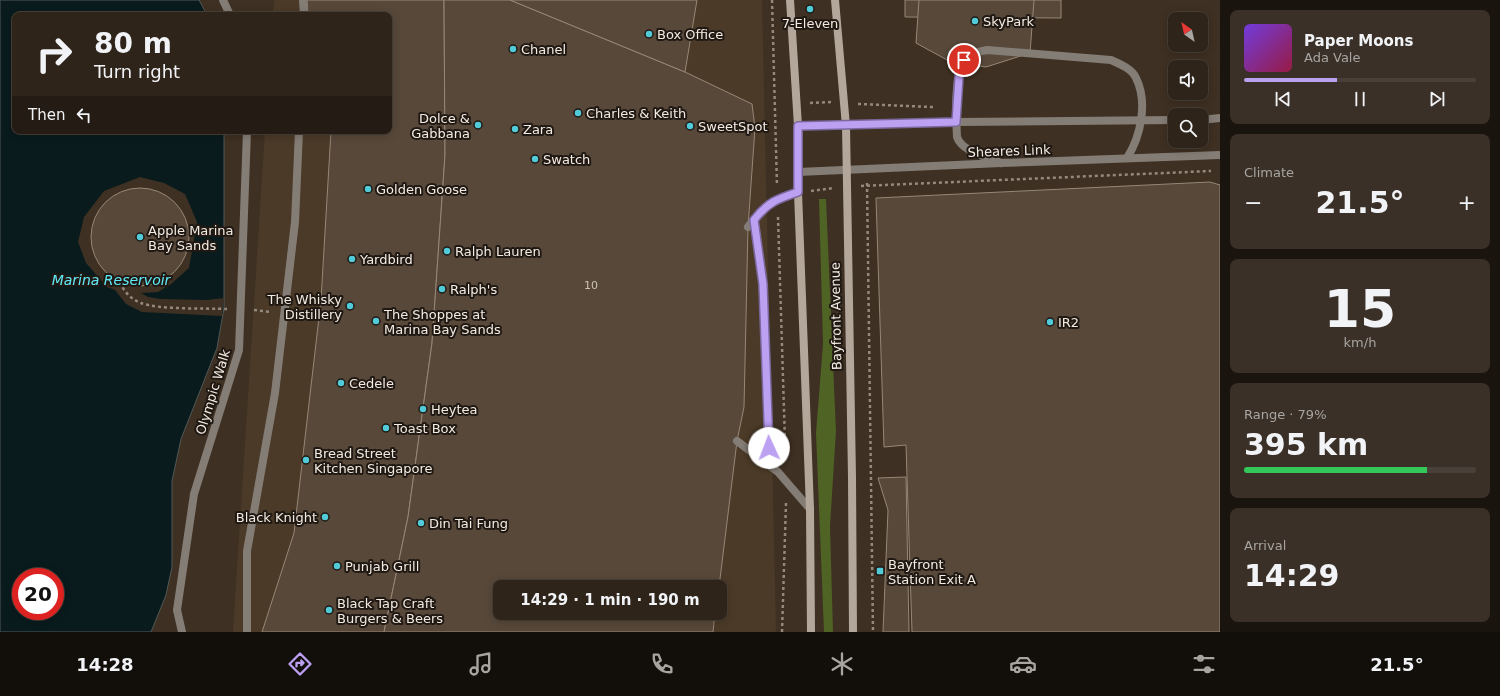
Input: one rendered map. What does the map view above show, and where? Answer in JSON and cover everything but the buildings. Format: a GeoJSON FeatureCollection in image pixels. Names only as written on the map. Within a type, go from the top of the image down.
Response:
{"type":"FeatureCollection","features":[{"type":"Feature","properties":{"kind":"main road"},"geometry":{"type":"LineString","coordinates":[[790,0],[798,126],[798,192],[810,509],[811,632]]}},
{"type":"Feature","properties":{"kind":"main road","name":"Bayfront Avenue"},"geometry":{"type":"LineString","coordinates":[[835,0],[846,126],[853,632]]}},
{"type":"Feature","properties":{"kind":"street"},"geometry":{"type":"LineString","coordinates":[[223,0],[229,12]]}},
{"type":"Feature","properties":{"kind":"street"},"geometry":{"type":"LineString","coordinates":[[303,0],[304,12]]}},
{"type":"Feature","properties":{"kind":"street"},"geometry":{"type":"LineString","coordinates":[[1001,163],[962,145],[957,137],[956,122],[959,77],[964,60],[979,51],[987,50],[1111,60],[1128,69],[1136,77],[1140,96],[1142,121],[1137,138],[1127,158]]}},
{"type":"Feature","properties":{"kind":"street"},"geometry":{"type":"LineString","coordinates":[[1208,119],[1220,118]]}},
{"type":"Feature","properties":{"kind":"street"},"geometry":{"type":"LineString","coordinates":[[798,126],[846,126],[956,122],[1168,120]]}},
{"type":"Feature","properties":{"kind":"street","name":"Olympic Walk"},"geometry":{"type":"LineString","coordinates":[[182,632],[177,610],[194,494],[239,350],[244,309],[247,134]]}},
{"type":"Feature","properties":{"kind":"street"},"geometry":{"type":"LineString","coordinates":[[247,632],[247,551],[275,393],[295,222],[299,134]]}},
{"type":"Feature","properties":{"kind":"street","name":"Sheares Link"},"geometry":{"type":"LineString","coordinates":[[798,172],[1220,155]]}},
{"type":"Feature","properties":{"kind":"street"},"geometry":{"type":"LineString","coordinates":[[748,227],[765,206],[778,198],[798,192]]}},
{"type":"Feature","properties":{"kind":"street"},"geometry":{"type":"LineString","coordinates":[[754,220],[763,284],[770,465]]}},
{"type":"Feature","properties":{"kind":"street"},"geometry":{"type":"LineString","coordinates":[[737,441],[770,465],[810,509]]}},
{"type":"Feature","properties":{"kind":"path"},"geometry":{"type":"LineString","coordinates":[[772,0],[785,443]]}},
{"type":"Feature","properties":{"kind":"path"},"geometry":{"type":"LineString","coordinates":[[796,104],[845,101]]}},
{"type":"Feature","properties":{"kind":"path"},"geometry":{"type":"LineString","coordinates":[[865,169],[867,186],[873,632]]}},
{"type":"Feature","properties":{"kind":"path"},"geometry":{"type":"LineString","coordinates":[[798,192],[846,187],[1212,171]]}},
{"type":"Feature","properties":{"kind":"path"},"geometry":{"type":"LineString","coordinates":[[120,282],[127,294],[142,304],[155,306],[244,309],[272,312]]}},
{"type":"Feature","properties":{"kind":"path"},"geometry":{"type":"LineString","coordinates":[[782,632],[786,481]]}},
{"type":"Feature","properties":{"kind":"shaded area"},"geometry":{"type":"Polygon","coordinates":[[[274,0],[762,0],[776,632],[233,632],[265,134],[392,134],[392,12],[273,12],[274,0]]]}},
{"type":"Feature","properties":{"kind":"green space"},"geometry":{"type":"Polygon","coordinates":[[[819,199],[826,199],[836,431],[830,526],[833,632],[824,632],[816,433],[823,344],[819,199]]]}},
{"type":"Feature","properties":{"kind":"water","name":"Marina Reservoir"},"geometry":{"type":"Polygon","coordinates":[[[0,0],[199,0],[205,12],[12,12],[12,134],[224,134],[224,308],[217,348],[181,439],[172,481],[172,567],[166,595],[151,632],[0,632],[0,0]]]}},
{"type":"Feature","properties":{"kind":"pier","name":"Apple Marina Bay Sands"},"geometry":{"type":"Polygon","coordinates":[[[140,177],[164,183],[185,194],[197,222],[189,268],[171,284],[158,292],[141,293],[148,297],[160,299],[207,300],[224,298],[222,316],[142,312],[126,304],[115,290],[107,287],[86,263],[78,242],[84,217],[104,191],[140,177]]]}},
{"type":"Feature","properties":{"kind":"place","name":"7-Eleven"},"geometry":{"type":"Point","coordinates":[810,9]}},
{"type":"Feature","properties":{"kind":"place","name":"SkyPark"},"geometry":{"type":"Point","coordinates":[975,21]}},
{"type":"Feature","properties":{"kind":"place","name":"Box Office"},"geometry":{"type":"Point","coordinates":[649,34]}},
{"type":"Feature","properties":{"kind":"place","name":"Chanel"},"geometry":{"type":"Point","coordinates":[513,49]}},
{"type":"Feature","properties":{"kind":"place","name":"Charles & Keith"},"geometry":{"type":"Point","coordinates":[578,113]}},
{"type":"Feature","properties":{"kind":"place","name":"Dolce & Gabbana"},"geometry":{"type":"Point","coordinates":[478,125]}},
{"type":"Feature","properties":{"kind":"place","name":"SweetSpot"},"geometry":{"type":"Point","coordinates":[690,126]}},
{"type":"Feature","properties":{"kind":"place","name":"Zara"},"geometry":{"type":"Point","coordinates":[515,129]}},
{"type":"Feature","properties":{"kind":"place","name":"Swatch"},"geometry":{"type":"Point","coordinates":[535,159]}},
{"type":"Feature","properties":{"kind":"place","name":"Golden Goose"},"geometry":{"type":"Point","coordinates":[368,189]}},
{"type":"Feature","properties":{"kind":"place","name":"Apple Marina Bay Sands"},"geometry":{"type":"Point","coordinates":[140,237]}},
{"type":"Feature","properties":{"kind":"place","name":"Ralph Lauren"},"geometry":{"type":"Point","coordinates":[447,251]}},
{"type":"Feature","properties":{"kind":"place","name":"Yardbird"},"geometry":{"type":"Point","coordinates":[352,259]}},
{"type":"Feature","properties":{"kind":"place","name":"Ralph's"},"geometry":{"type":"Point","coordinates":[442,289]}},
{"type":"Feature","properties":{"kind":"place","name":"The Whisky Distillery"},"geometry":{"type":"Point","coordinates":[350,306]}},
{"type":"Feature","properties":{"kind":"place","name":"The Shoppes at Marina Bay Sands"},"geometry":{"type":"Point","coordinates":[376,321]}},
{"type":"Feature","properties":{"kind":"place","name":"IR2"},"geometry":{"type":"Point","coordinates":[1050,322]}},
{"type":"Feature","properties":{"kind":"place","name":"Cedele"},"geometry":{"type":"Point","coordinates":[341,383]}},
{"type":"Feature","properties":{"kind":"place","name":"Heytea"},"geometry":{"type":"Point","coordinates":[423,409]}},
{"type":"Feature","properties":{"kind":"place","name":"Toast Box"},"geometry":{"type":"Point","coordinates":[386,428]}},
{"type":"Feature","properties":{"kind":"place","name":"Bread Street Kitchen Singapore"},"geometry":{"type":"Point","coordinates":[306,460]}},
{"type":"Feature","properties":{"kind":"place","name":"Black Knight"},"geometry":{"type":"Point","coordinates":[325,517]}},
{"type":"Feature","properties":{"kind":"place","name":"Din Tai Fung"},"geometry":{"type":"Point","coordinates":[421,523]}},
{"type":"Feature","properties":{"kind":"place","name":"Punjab Grill"},"geometry":{"type":"Point","coordinates":[337,566]}},
{"type":"Feature","properties":{"kind":"place","name":"Bayfront Station Exit A"},"geometry":{"type":"Point","coordinates":[880,571]}},
{"type":"Feature","properties":{"kind":"place","name":"Black Tap Craft Burgers & Beers"},"geometry":{"type":"Point","coordinates":[329,610]}},
{"type":"Feature","properties":{"kind":"route"},"geometry":{"type":"LineString","coordinates":[[769,448],[763,284],[754,220],[765,206],[778,198],[798,192],[798,126],[846,126],[956,122],[959,77],[964,60]]}}]}
